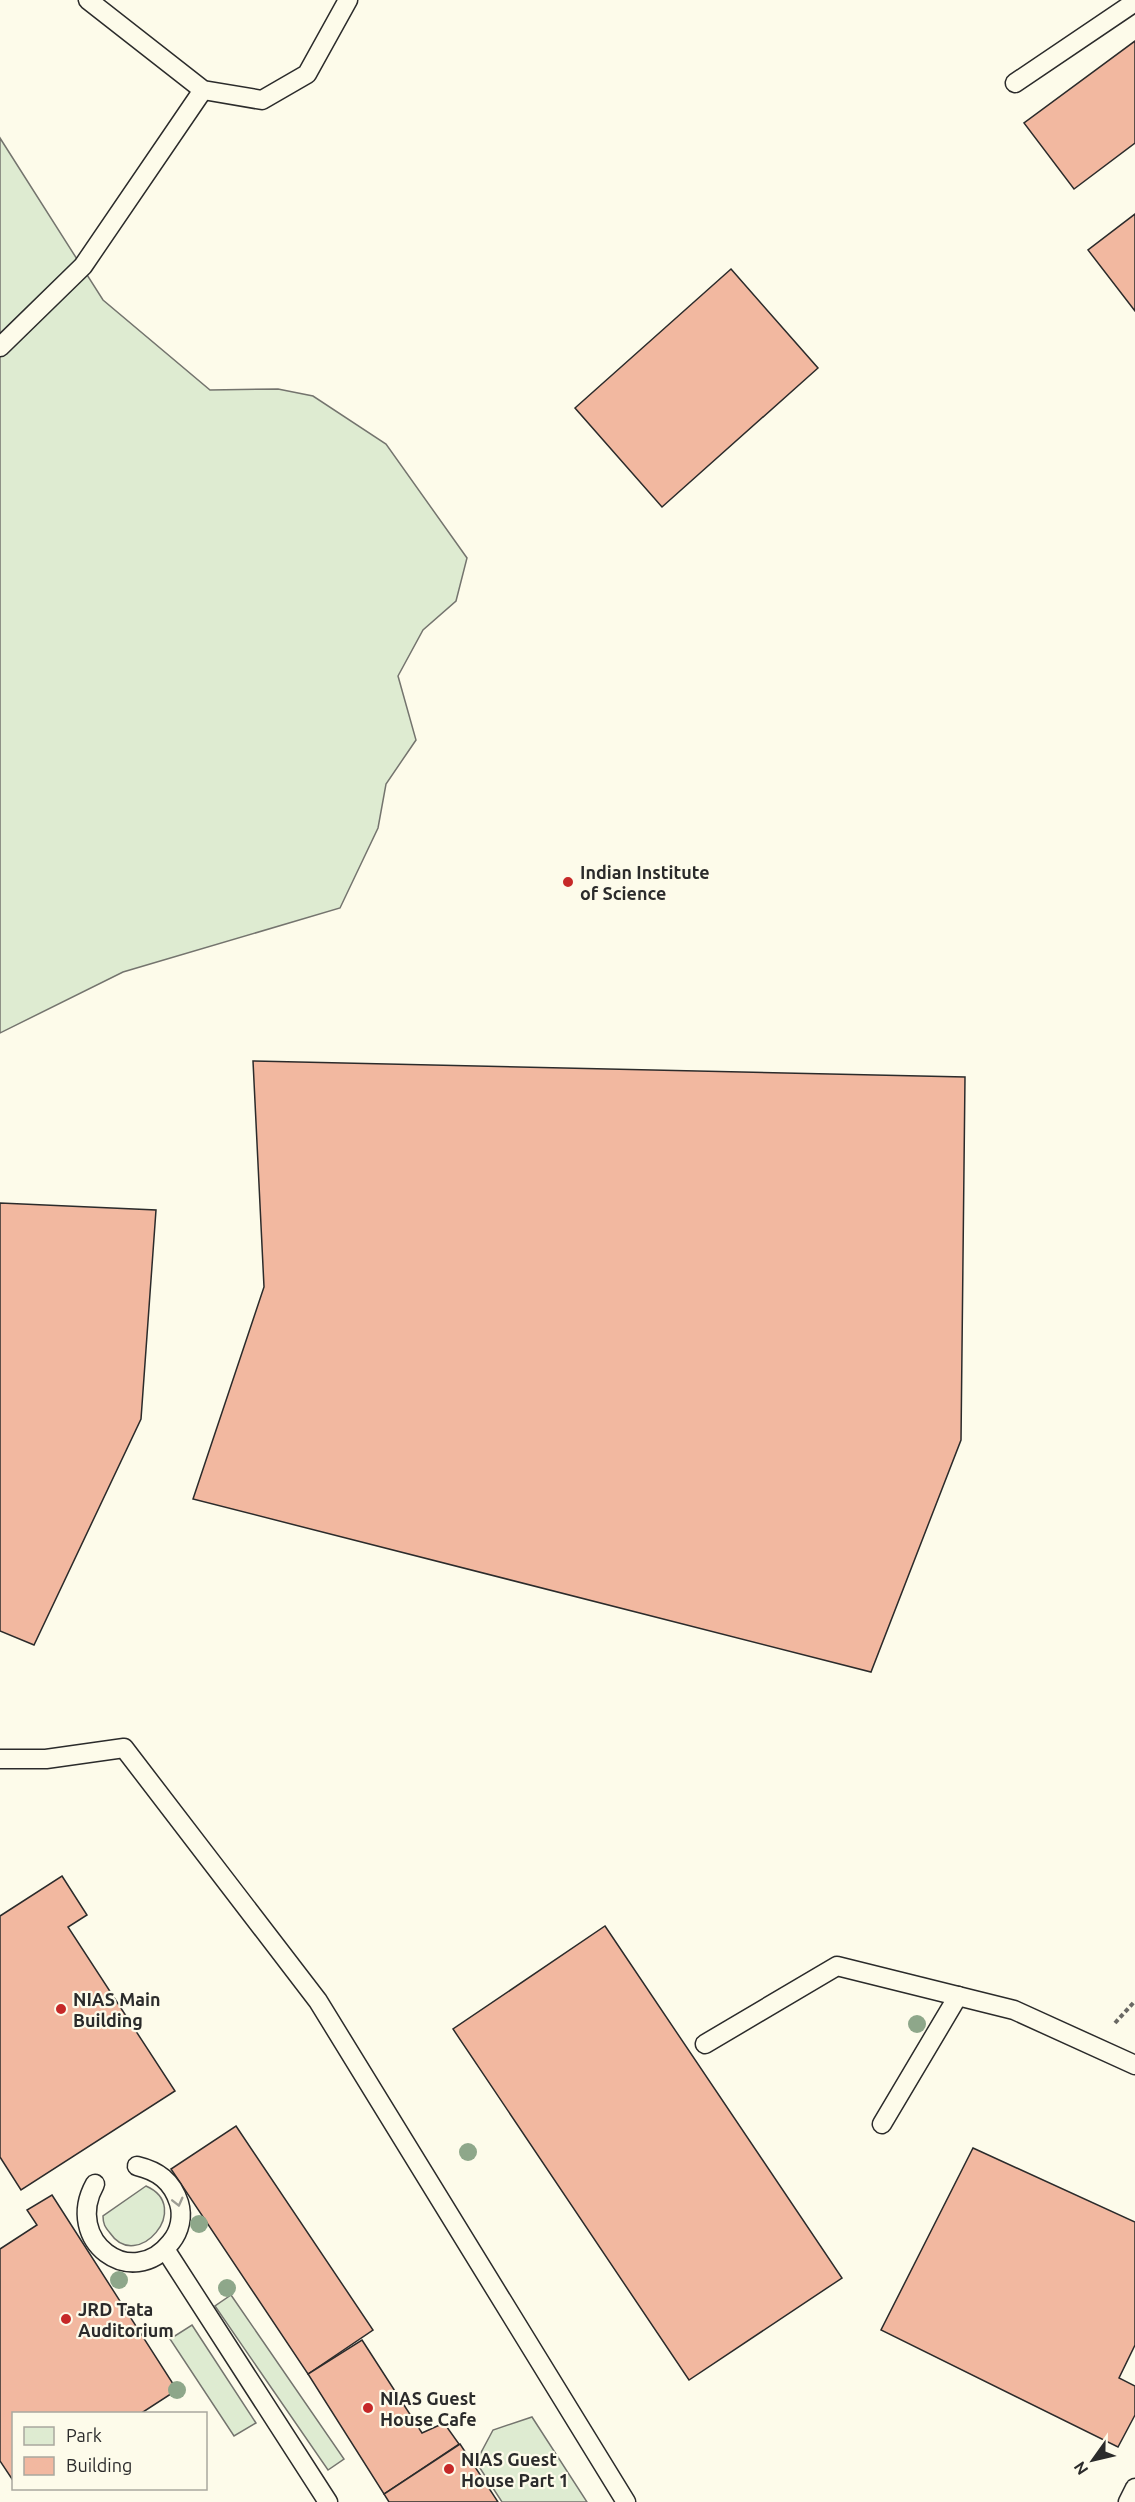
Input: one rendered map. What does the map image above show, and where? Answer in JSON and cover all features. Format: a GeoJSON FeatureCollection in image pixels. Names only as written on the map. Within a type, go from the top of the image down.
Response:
{"type":"FeatureCollection","features":[{"type":"Feature","properties":{"kind":"lane"},"geometry":{"type":"LineString","coordinates":[[88,0],[203,90],[261,100],[308,74],[349,0]]}},
{"type":"Feature","properties":{"kind":"lane"},"geometry":{"type":"LineString","coordinates":[[1015,83],[1135,2]]}},
{"type":"Feature","properties":{"kind":"lane"},"geometry":{"type":"LineString","coordinates":[[0,347],[83,266],[203,90]]}},
{"type":"Feature","properties":{"kind":"lane"},"geometry":{"type":"LineString","coordinates":[[0,1759],[46,1759],[124,1748],[318,2001],[626,2502]]}},
{"type":"Feature","properties":{"kind":"lane"},"geometry":{"type":"LineString","coordinates":[[705,2044],[837,1966],[1014,2010],[1135,2065]]}},
{"type":"Feature","properties":{"kind":"lane"},"geometry":{"type":"LineString","coordinates":[[882,2124],[958,1996]]}},
{"type":"Feature","properties":{"kind":"lane"},"geometry":{"type":"LineString","coordinates":[[95,2184],[87,2198],[85,2214],[87,2230],[95,2243],[114,2257],[137,2262],[153,2258],[175,2237],[180,2222],[180,2206],[175,2191],[165,2179],[152,2170],[137,2166]]}},
{"type":"Feature","properties":{"kind":"lane"},"geometry":{"type":"LineString","coordinates":[[165,2249],[328,2502]]}},
{"type":"Feature","properties":{"kind":"lane"},"geometry":{"type":"LineString","coordinates":[[1128,2502],[1135,2488]]}},
{"type":"Feature","properties":{"kind":"green space"},"geometry":{"type":"Polygon","coordinates":[[[0,138],[103,300],[210,390],[278,389],[313,396],[386,444],[467,558],[456,601],[423,630],[398,676],[416,740],[386,784],[378,828],[340,908],[123,972],[0,1033],[0,138]]]}},
{"type":"Feature","properties":{"kind":"green space"},"geometry":{"type":"Polygon","coordinates":[[[146,2186],[159,2196],[164,2208],[163,2221],[146,2241],[134,2245],[121,2243],[107,2229],[103,2216],[146,2186]]]}},
{"type":"Feature","properties":{"kind":"green space"},"geometry":{"type":"Polygon","coordinates":[[[231,2295],[344,2459],[328,2470],[215,2306],[231,2295]]]}},
{"type":"Feature","properties":{"kind":"green space"},"geometry":{"type":"Polygon","coordinates":[[[192,2325],[256,2423],[234,2436],[170,2339],[192,2325]]]}},
{"type":"Feature","properties":{"kind":"green space"},"geometry":{"type":"Polygon","coordinates":[[[532,2417],[587,2502],[502,2502],[476,2462],[493,2430],[532,2417]]]}},
{"type":"Feature","properties":{"kind":"building"},"geometry":{"type":"Polygon","coordinates":[[[1135,41],[1135,143],[1074,189],[1024,123],[1135,41]]]}},
{"type":"Feature","properties":{"kind":"building"},"geometry":{"type":"Polygon","coordinates":[[[1135,214],[1135,311],[1088,250],[1135,214]]]}},
{"type":"Feature","properties":{"kind":"building"},"geometry":{"type":"Polygon","coordinates":[[[731,269],[818,368],[662,507],[575,408],[731,269]]]}},
{"type":"Feature","properties":{"kind":"building"},"geometry":{"type":"Polygon","coordinates":[[[253,1061],[965,1077],[961,1440],[871,1672],[193,1499],[264,1287],[253,1061]]]}},
{"type":"Feature","properties":{"kind":"building"},"geometry":{"type":"Polygon","coordinates":[[[0,1203],[156,1210],[141,1419],[34,1645],[0,1631],[0,1203]]]}},
{"type":"Feature","properties":{"kind":"building","name":"NIAS Main Building"},"geometry":{"type":"Polygon","coordinates":[[[62,1876],[87,1915],[68,1927],[175,2091],[21,2190],[0,2157],[0,1916],[62,1876]]]}},
{"type":"Feature","properties":{"kind":"building"},"geometry":{"type":"Polygon","coordinates":[[[605,1926],[842,2278],[689,2380],[453,2029],[605,1926]]]}},
{"type":"Feature","properties":{"kind":"building"},"geometry":{"type":"Polygon","coordinates":[[[236,2126],[373,2330],[308,2374],[171,2169],[236,2126]]]}},
{"type":"Feature","properties":{"kind":"building"},"geometry":{"type":"Polygon","coordinates":[[[973,2148],[1135,2222],[1135,2345],[1119,2378],[1135,2386],[1135,2415],[1118,2447],[881,2330],[973,2148]]]}},
{"type":"Feature","properties":{"kind":"building","name":"JRD Tata Auditorium"},"geometry":{"type":"Polygon","coordinates":[[[52,2195],[177,2390],[143,2412],[12,2412],[12,2479],[0,2461],[0,2249],[37,2225],[27,2210],[52,2195]]]}},
{"type":"Feature","properties":{"kind":"building","name":"NIAS Guest House Cafe"},"geometry":{"type":"Polygon","coordinates":[[[362,2340],[422,2433],[444,2423],[459,2444],[384,2494],[308,2374],[362,2340]]]}},
{"type":"Feature","properties":{"kind":"building","name":"NIAS Guest House Part 1"},"geometry":{"type":"Polygon","coordinates":[[[460,2444],[498,2502],[389,2502],[384,2494],[460,2444]]]}},
{"type":"Feature","properties":{"kind":"place","name":"Indian Institute of Science"},"geometry":{"type":"Point","coordinates":[568,882]}},
{"type":"Feature","properties":{"kind":"place","name":"NIAS Main Building"},"geometry":{"type":"Point","coordinates":[61,2009]}},
{"type":"Feature","properties":{"kind":"place","name":"JRD Tata Auditorium"},"geometry":{"type":"Point","coordinates":[66,2319]}},
{"type":"Feature","properties":{"kind":"place","name":"NIAS Guest House Cafe"},"geometry":{"type":"Point","coordinates":[368,2408]}},
{"type":"Feature","properties":{"kind":"place","name":"NIAS Guest House Part 1"},"geometry":{"type":"Point","coordinates":[449,2469]}}]}
